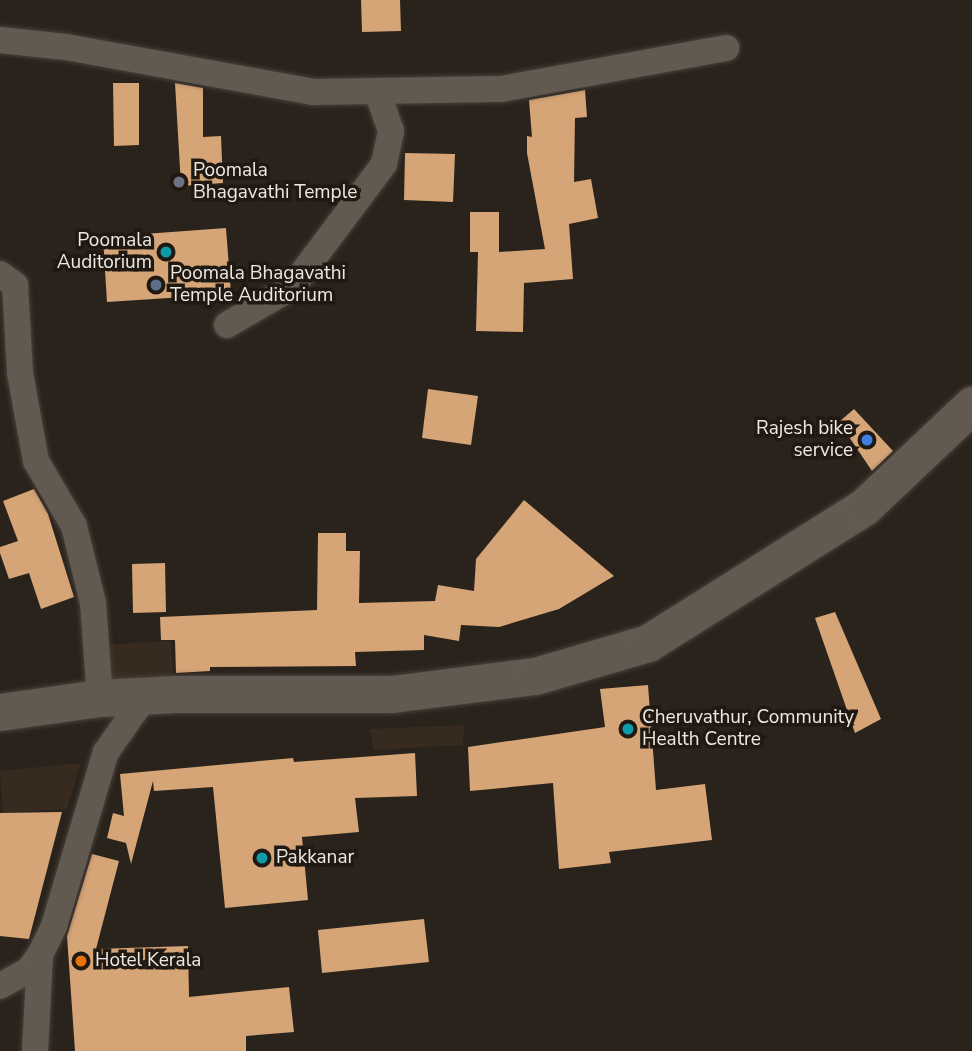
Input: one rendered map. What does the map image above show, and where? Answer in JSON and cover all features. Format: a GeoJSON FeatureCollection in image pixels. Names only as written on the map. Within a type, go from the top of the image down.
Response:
{"type":"FeatureCollection","features":[{"type":"Feature","properties":{"kind":"main road"},"geometry":{"type":"LineString","coordinates":[[0,712],[100,698],[146,695],[392,694],[535,676],[648,643],[864,507],[972,405]]}},
{"type":"Feature","properties":{"kind":"street"},"geometry":{"type":"LineString","coordinates":[[0,40],[66,47],[313,92],[501,89],[726,48]]}},
{"type":"Feature","properties":{"kind":"street"},"geometry":{"type":"LineString","coordinates":[[227,325],[292,286],[384,163],[391,131],[377,91]]}},
{"type":"Feature","properties":{"kind":"street"},"geometry":{"type":"LineString","coordinates":[[0,274],[15,285],[20,373],[36,461],[74,526],[93,603],[100,698]]}},
{"type":"Feature","properties":{"kind":"street"},"geometry":{"type":"LineString","coordinates":[[3,991],[40,955],[54,926],[106,752],[146,695]]}},
{"type":"Feature","properties":{"kind":"street"},"geometry":{"type":"LineString","coordinates":[[35,1051],[40,955]]}},
{"type":"Feature","properties":{"kind":"shaded area"},"geometry":{"type":"Polygon","coordinates":[[[171,641],[173,680],[103,684],[101,645],[171,641]]]}},
{"type":"Feature","properties":{"kind":"shaded area"},"geometry":{"type":"Polygon","coordinates":[[[464,725],[463,745],[373,750],[370,729],[464,725]]]}},
{"type":"Feature","properties":{"kind":"shaded area"},"geometry":{"type":"Polygon","coordinates":[[[81,763],[67,809],[3,813],[0,771],[81,763]]]}},
{"type":"Feature","properties":{"kind":"building"},"geometry":{"type":"Polygon","coordinates":[[[361,0],[400,0],[401,31],[362,32],[361,0]]]}},
{"type":"Feature","properties":{"kind":"building"},"geometry":{"type":"Polygon","coordinates":[[[113,83],[139,83],[139,145],[114,146],[113,83]]]}},
{"type":"Feature","properties":{"kind":"building"},"geometry":{"type":"Polygon","coordinates":[[[175,83],[203,88],[203,137],[221,136],[223,183],[181,186],[175,83]]]}},
{"type":"Feature","properties":{"kind":"building"},"geometry":{"type":"Polygon","coordinates":[[[585,90],[587,117],[575,118],[574,182],[591,179],[598,218],[569,224],[573,279],[524,283],[523,332],[476,331],[478,252],[470,252],[470,212],[499,212],[499,252],[545,249],[527,153],[527,136],[532,137],[529,100],[585,90]]]}},
{"type":"Feature","properties":{"kind":"building"},"geometry":{"type":"Polygon","coordinates":[[[405,153],[455,154],[453,202],[404,200],[405,153]]]}},
{"type":"Feature","properties":{"kind":"building","name":"Poomala Auditorium"},"geometry":{"type":"Polygon","coordinates":[[[226,228],[231,294],[107,302],[103,237],[226,228]]]}},
{"type":"Feature","properties":{"kind":"building"},"geometry":{"type":"Polygon","coordinates":[[[428,389],[478,396],[471,445],[422,438],[428,389]]]}},
{"type":"Feature","properties":{"kind":"building","name":"Rajesh bike service"},"geometry":{"type":"Polygon","coordinates":[[[854,409],[893,451],[872,471],[839,422],[854,409]]]}},
{"type":"Feature","properties":{"kind":"building"},"geometry":{"type":"Polygon","coordinates":[[[34,489],[48,514],[74,597],[41,609],[29,573],[9,579],[0,553],[0,547],[18,541],[3,501],[34,489]]]}},
{"type":"Feature","properties":{"kind":"building"},"geometry":{"type":"Polygon","coordinates":[[[524,500],[614,576],[559,609],[499,627],[461,625],[459,641],[424,635],[424,650],[355,652],[356,666],[210,667],[210,671],[176,673],[175,640],[161,640],[160,617],[317,610],[318,533],[346,533],[346,551],[360,551],[359,603],[435,601],[438,585],[474,591],[476,559],[524,500]]]}},
{"type":"Feature","properties":{"kind":"building"},"geometry":{"type":"Polygon","coordinates":[[[165,563],[166,612],[133,613],[132,564],[165,563]]]}},
{"type":"Feature","properties":{"kind":"building"},"geometry":{"type":"Polygon","coordinates":[[[835,612],[881,719],[855,733],[815,618],[835,612]]]}},
{"type":"Feature","properties":{"kind":"building"},"geometry":{"type":"Polygon","coordinates":[[[648,685],[656,790],[705,784],[712,840],[609,852],[611,863],[559,869],[553,783],[470,791],[468,747],[605,727],[600,689],[648,685]]]}},
{"type":"Feature","properties":{"kind":"building"},"geometry":{"type":"Polygon","coordinates":[[[415,753],[417,796],[355,798],[359,832],[302,837],[308,900],[225,908],[213,787],[154,791],[153,781],[131,864],[126,843],[107,838],[113,813],[124,816],[120,774],[293,758],[294,762],[415,753]]]}},
{"type":"Feature","properties":{"kind":"building"},"geometry":{"type":"Polygon","coordinates":[[[62,812],[29,939],[0,936],[0,813],[62,812]]]}},
{"type":"Feature","properties":{"kind":"building"},"geometry":{"type":"Polygon","coordinates":[[[92,854],[119,861],[96,949],[188,946],[189,997],[289,987],[294,1032],[246,1036],[246,1051],[75,1051],[67,936],[92,854]]]}},
{"type":"Feature","properties":{"kind":"building"},"geometry":{"type":"Polygon","coordinates":[[[424,919],[429,962],[322,973],[318,930],[424,919]]]}},
{"type":"Feature","properties":{"kind":"place","name":"Poomala Bhagavathi Temple"},"geometry":{"type":"Point","coordinates":[179,182]}},
{"type":"Feature","properties":{"kind":"place","name":"Poomala Auditorium"},"geometry":{"type":"Point","coordinates":[166,252]}},
{"type":"Feature","properties":{"kind":"place","name":"Poomala Bhagavathi Temple Auditorium"},"geometry":{"type":"Point","coordinates":[156,285]}},
{"type":"Feature","properties":{"kind":"place","name":"Rajesh bike service"},"geometry":{"type":"Point","coordinates":[867,440]}},
{"type":"Feature","properties":{"kind":"place","name":"Cheruvathur, Community Health Centre"},"geometry":{"type":"Point","coordinates":[628,729]}},
{"type":"Feature","properties":{"kind":"place","name":"Pakkanar"},"geometry":{"type":"Point","coordinates":[262,858]}},
{"type":"Feature","properties":{"kind":"place","name":"Hotel Kerala"},"geometry":{"type":"Point","coordinates":[81,961]}}]}
